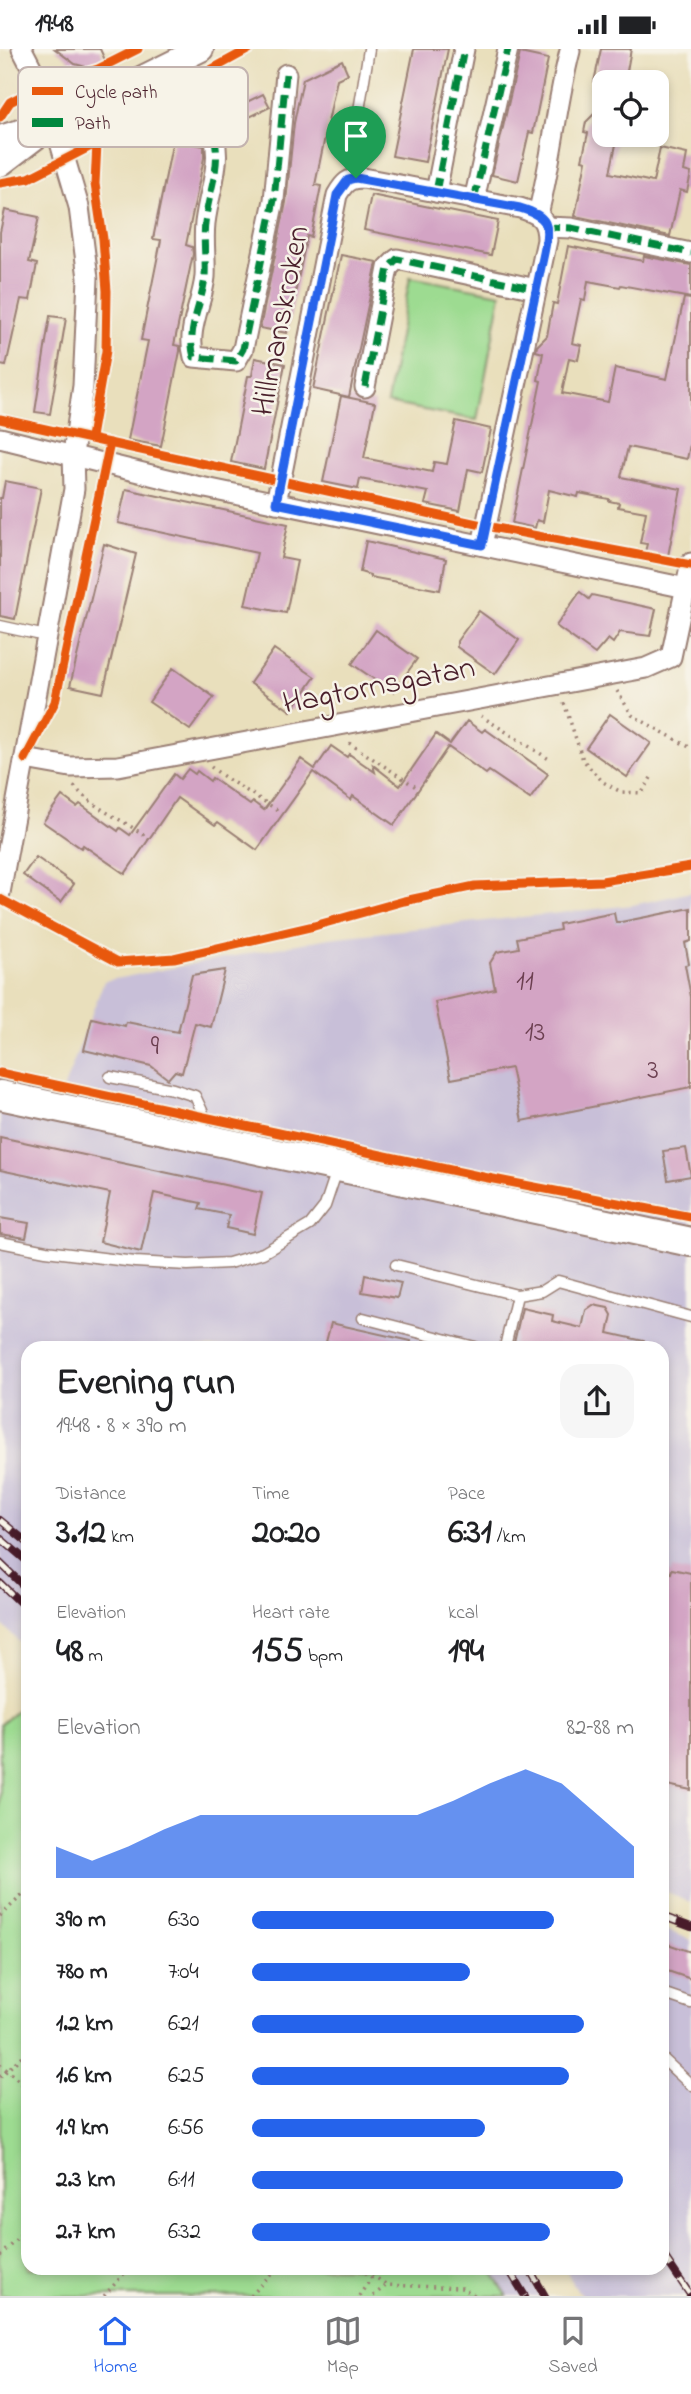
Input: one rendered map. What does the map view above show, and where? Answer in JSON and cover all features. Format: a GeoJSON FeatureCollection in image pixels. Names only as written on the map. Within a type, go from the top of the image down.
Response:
{"type":"FeatureCollection","features":[{"type":"Feature","properties":{"kind":"main road"},"geometry":{"type":"LineString","coordinates":[[0,1095],[691,1242]]}},
{"type":"Feature","properties":{"kind":"street"},"geometry":{"type":"LineString","coordinates":[[22,49],[31,67]]}},
{"type":"Feature","properties":{"kind":"street"},"geometry":{"type":"LineString","coordinates":[[165,67],[201,49]]}},
{"type":"Feature","properties":{"kind":"street"},"geometry":{"type":"LineString","coordinates":[[436,192],[464,49]]}},
{"type":"Feature","properties":{"kind":"street"},"geometry":{"type":"LineString","coordinates":[[474,200],[508,49]]}},
{"type":"Feature","properties":{"kind":"street"},"geometry":{"type":"LineString","coordinates":[[482,545],[547,240],[542,221],[546,183],[561,85],[570,51]]}},
{"type":"Feature","properties":{"kind":"street"},"geometry":{"type":"LineString","coordinates":[[217,147],[215,183],[205,220],[205,278],[191,344],[194,357],[236,361],[243,349],[274,200],[286,74]]}},
{"type":"Feature","properties":{"kind":"street"},"geometry":{"type":"LineString","coordinates":[[0,138],[18,133]]}},
{"type":"Feature","properties":{"kind":"street"},"geometry":{"type":"LineString","coordinates":[[0,164],[22,147]]}},
{"type":"Feature","properties":{"kind":"street"},"geometry":{"type":"LineString","coordinates":[[0,893],[74,489],[73,454],[83,386],[88,278],[79,207],[61,147]]}},
{"type":"Feature","properties":{"kind":"street"},"geometry":{"type":"LineString","coordinates":[[356,178],[474,200],[542,221],[691,253]]}},
{"type":"Feature","properties":{"kind":"street","name":"Hillmanskroken"},"geometry":{"type":"LineString","coordinates":[[276,503],[337,195],[348,180],[356,178]]}},
{"type":"Feature","properties":{"kind":"street"},"geometry":{"type":"LineString","coordinates":[[365,387],[388,268],[397,260],[536,289]]}},
{"type":"Feature","properties":{"kind":"street"},"geometry":{"type":"LineString","coordinates":[[0,438],[196,486],[689,588],[691,563]]}},
{"type":"Feature","properties":{"kind":"street","name":"Hagtornsgatan"},"geometry":{"type":"LineString","coordinates":[[25,759],[80,767],[118,766],[646,668],[671,657],[689,588]]}},
{"type":"Feature","properties":{"kind":"lane"},"geometry":{"type":"LineString","coordinates":[[356,178],[351,160],[369,49]]}},
{"type":"Feature","properties":{"kind":"lane"},"geometry":{"type":"LineString","coordinates":[[0,627],[46,636]]}},
{"type":"Feature","properties":{"kind":"lane"},"geometry":{"type":"LineString","coordinates":[[110,1077],[195,1096],[203,1113],[202,1137]]}},
{"type":"Feature","properties":{"kind":"lane"},"geometry":{"type":"LineString","coordinates":[[0,1242],[46,1251],[135,1262],[188,1265],[229,1263],[263,1253],[310,1225],[325,1206],[338,1167]]}},
{"type":"Feature","properties":{"kind":"lane"},"geometry":{"type":"LineString","coordinates":[[396,1265],[517,1295],[542,1291],[558,1281],[691,1317]]}},
{"type":"Feature","properties":{"kind":"lane"},"geometry":{"type":"LineString","coordinates":[[506,1341],[517,1295]]}},
{"type":"Feature","properties":{"kind":"lane"},"geometry":{"type":"LineString","coordinates":[[363,1318],[452,1341]]}},
{"type":"Feature","properties":{"kind":"lane"},"geometry":{"type":"LineString","coordinates":[[669,1995],[691,2003]]}},
{"type":"Feature","properties":{"kind":"lane"},"geometry":{"type":"LineString","coordinates":[[669,2065],[691,2085]]}},
{"type":"Feature","properties":{"kind":"path"},"geometry":{"type":"LineString","coordinates":[[606,675],[632,715],[691,748]]}},
{"type":"Feature","properties":{"kind":"path"},"geometry":{"type":"LineString","coordinates":[[558,684],[583,760],[603,782],[621,792],[642,793],[652,776]]}},
{"type":"Feature","properties":{"kind":"path"},"geometry":{"type":"LineString","coordinates":[[469,701],[483,719],[549,758]]}},
{"type":"Feature","properties":{"kind":"path"},"geometry":{"type":"LineString","coordinates":[[328,727],[419,789]]}},
{"type":"Feature","properties":{"kind":"path"},"geometry":{"type":"LineString","coordinates":[[193,752],[229,781],[252,792],[281,813]]}},
{"type":"Feature","properties":{"kind":"path"},"geometry":{"type":"LineString","coordinates":[[55,764],[83,797],[137,829],[151,841]]}},
{"type":"Feature","properties":{"kind":"path"},"geometry":{"type":"LineString","coordinates":[[0,1916],[21,1896]]}},
{"type":"Feature","properties":{"kind":"path"},"geometry":{"type":"LineString","coordinates":[[0,2077],[21,2056]]}},
{"type":"Feature","properties":{"kind":"path"},"geometry":{"type":"LineString","coordinates":[[0,2064],[21,2083]]}},
{"type":"Feature","properties":{"kind":"path"},"geometry":{"type":"LineString","coordinates":[[0,2256],[21,2234]]}},
{"type":"Feature","properties":{"kind":"path"},"geometry":{"type":"LineString","coordinates":[[104,2296],[123,2275]]}},
{"type":"Feature","properties":{"kind":"path"},"geometry":{"type":"LineString","coordinates":[[251,2296],[270,2275]]}},
{"type":"Feature","properties":{"kind":"path"},"geometry":{"type":"LineString","coordinates":[[359,2296],[372,2275],[387,2285],[462,2288],[475,2296]]}},
{"type":"Feature","properties":{"kind":"path"},"geometry":{"type":"LineString","coordinates":[[373,2296],[387,2285]]}},
{"type":"Feature","properties":{"kind":"shaded area"},"geometry":{"type":"Polygon","coordinates":[[[691,892],[691,1902],[669,1893],[669,1341],[21,1341],[21,1644],[0,1622],[0,1104],[54,1114],[104,981],[329,938],[633,905],[691,892]]]}},
{"type":"Feature","properties":{"kind":"shaded area"},"geometry":{"type":"Polygon","coordinates":[[[669,1931],[691,1940],[691,2296],[581,2296],[568,2275],[669,2275],[669,1931]]]}},
{"type":"Feature","properties":{"kind":"shaded area"},"geometry":{"type":"Polygon","coordinates":[[[494,2275],[527,2275],[540,2296],[507,2296],[494,2275]]]}},
{"type":"Feature","properties":{"kind":"green space"},"geometry":{"type":"Polygon","coordinates":[[[410,277],[501,294],[477,420],[387,403],[410,277]]]}},
{"type":"Feature","properties":{"kind":"green space"},"geometry":{"type":"Polygon","coordinates":[[[18,1710],[21,1714],[21,2275],[494,2275],[507,2296],[0,2296],[0,1725],[18,1710]]]}},
{"type":"Feature","properties":{"kind":"building"},"geometry":{"type":"Polygon","coordinates":[[[55,49],[100,49],[105,60],[92,67],[75,64],[55,49]]]}},
{"type":"Feature","properties":{"kind":"building"},"geometry":{"type":"Polygon","coordinates":[[[414,49],[448,49],[425,162],[392,156],[414,49]]]}},
{"type":"Feature","properties":{"kind":"building"},"geometry":{"type":"Polygon","coordinates":[[[601,49],[631,49],[627,70],[597,70],[601,49]]]}},
{"type":"Feature","properties":{"kind":"building"},"geometry":{"type":"Polygon","coordinates":[[[520,53],[548,59],[533,133],[529,132],[518,181],[492,175],[520,53]]]}},
{"type":"Feature","properties":{"kind":"building"},"geometry":{"type":"Polygon","coordinates":[[[342,60],[348,74],[337,79],[315,185],[321,186],[311,237],[307,236],[287,333],[260,328],[286,202],[294,123],[303,79],[342,60]]]}},
{"type":"Feature","properties":{"kind":"building"},"geometry":{"type":"Polygon","coordinates":[[[263,94],[270,107],[248,118],[248,101],[263,94]]]}},
{"type":"Feature","properties":{"kind":"building"},"geometry":{"type":"Polygon","coordinates":[[[592,116],[592,147],[615,147],[610,173],[653,182],[660,148],[687,154],[684,171],[691,173],[687,192],[680,190],[670,236],[575,216],[586,161],[582,160],[588,133],[584,132],[586,122],[592,116]]]}},
{"type":"Feature","properties":{"kind":"building"},"geometry":{"type":"Polygon","coordinates":[[[172,147],[204,147],[186,245],[192,247],[193,254],[174,345],[180,346],[180,351],[161,446],[128,440],[148,341],[141,340],[161,240],[153,239],[172,147]]]}},
{"type":"Feature","properties":{"kind":"building"},"geometry":{"type":"Polygon","coordinates":[[[371,195],[498,221],[491,255],[364,230],[371,195]]]}},
{"type":"Feature","properties":{"kind":"building"},"geometry":{"type":"Polygon","coordinates":[[[5,210],[39,217],[29,262],[37,264],[30,300],[21,299],[6,366],[0,365],[0,232],[5,210]]]}},
{"type":"Feature","properties":{"kind":"building"},"geometry":{"type":"Polygon","coordinates":[[[568,246],[643,261],[644,256],[691,265],[691,298],[588,281],[585,300],[581,299],[572,343],[581,345],[578,360],[569,358],[562,393],[608,402],[615,368],[667,379],[684,298],[691,299],[691,440],[687,459],[628,447],[621,477],[681,489],[668,556],[645,552],[647,544],[640,543],[646,512],[618,507],[619,503],[609,499],[579,493],[578,497],[549,490],[543,522],[537,520],[535,528],[512,523],[541,381],[538,380],[543,353],[536,351],[537,346],[547,336],[553,303],[557,304],[568,246]]]}},
{"type":"Feature","properties":{"kind":"building"},"geometry":{"type":"Polygon","coordinates":[[[341,255],[377,262],[349,397],[313,389],[341,255]]]}},
{"type":"Feature","properties":{"kind":"building"},"geometry":{"type":"Polygon","coordinates":[[[50,316],[66,318],[50,414],[35,412],[50,316]]]}},
{"type":"Feature","properties":{"kind":"building"},"geometry":{"type":"Polygon","coordinates":[[[255,358],[285,364],[264,469],[231,462],[248,376],[252,376],[255,358]]]}},
{"type":"Feature","properties":{"kind":"building"},"geometry":{"type":"Polygon","coordinates":[[[341,396],[375,403],[364,458],[432,472],[434,462],[447,464],[456,421],[491,429],[482,472],[468,469],[460,511],[425,504],[428,492],[360,479],[358,489],[323,482],[341,396]]]}},
{"type":"Feature","properties":{"kind":"building"},"geometry":{"type":"Polygon","coordinates":[[[5,481],[41,488],[15,619],[0,616],[0,498],[5,481]]]}},
{"type":"Feature","properties":{"kind":"building"},"geometry":{"type":"Polygon","coordinates":[[[126,489],[288,524],[281,558],[297,561],[286,613],[245,605],[257,553],[118,523],[126,489]]]}},
{"type":"Feature","properties":{"kind":"building"},"geometry":{"type":"Polygon","coordinates":[[[366,541],[446,559],[440,590],[370,577],[360,572],[366,541]]]}},
{"type":"Feature","properties":{"kind":"building"},"geometry":{"type":"Polygon","coordinates":[[[104,544],[136,554],[103,693],[70,686],[104,544]]]}},
{"type":"Feature","properties":{"kind":"building"},"geometry":{"type":"Polygon","coordinates":[[[580,592],[589,599],[592,595],[656,609],[650,636],[620,632],[613,643],[608,639],[595,654],[556,626],[580,592]]]}},
{"type":"Feature","properties":{"kind":"building"},"geometry":{"type":"Polygon","coordinates":[[[479,611],[519,640],[495,674],[457,647],[457,641],[479,611]]]}},
{"type":"Feature","properties":{"kind":"building"},"geometry":{"type":"Polygon","coordinates":[[[376,630],[417,659],[393,692],[352,664],[376,630]]]}},
{"type":"Feature","properties":{"kind":"building"},"geometry":{"type":"Polygon","coordinates":[[[274,649],[315,677],[291,711],[250,683],[274,649]]]}},
{"type":"Feature","properties":{"kind":"building"},"geometry":{"type":"Polygon","coordinates":[[[173,668],[214,697],[190,730],[149,702],[173,668]]]}},
{"type":"Feature","properties":{"kind":"building"},"geometry":{"type":"Polygon","coordinates":[[[610,714],[651,743],[627,777],[586,748],[610,714]]]}},
{"type":"Feature","properties":{"kind":"building"},"geometry":{"type":"Polygon","coordinates":[[[467,721],[482,732],[485,729],[548,774],[530,799],[489,771],[486,774],[448,747],[394,825],[353,796],[351,800],[313,772],[257,850],[218,822],[215,825],[177,798],[125,874],[43,822],[62,796],[77,807],[80,804],[118,831],[120,828],[130,835],[174,774],[180,779],[188,769],[195,774],[197,771],[210,781],[212,778],[250,805],[253,802],[264,810],[301,759],[315,769],[331,746],[347,757],[349,754],[375,772],[373,765],[400,786],[436,734],[450,744],[467,721]]]}},
{"type":"Feature","properties":{"kind":"building"},"geometry":{"type":"Polygon","coordinates":[[[36,857],[74,884],[61,902],[23,875],[36,857]]]}},
{"type":"Feature","properties":{"kind":"building"},"geometry":{"type":"Polygon","coordinates":[[[691,908],[691,941],[685,943],[689,964],[685,965],[691,997],[691,1087],[522,1121],[511,1068],[451,1079],[435,1002],[495,989],[490,963],[497,952],[519,948],[517,938],[560,930],[559,924],[614,913],[616,923],[691,908]]]}},
{"type":"Feature","properties":{"kind":"building"},"geometry":{"type":"Polygon","coordinates":[[[225,970],[211,1027],[195,1023],[182,1073],[175,1071],[168,1079],[151,1066],[84,1050],[92,1018],[125,1026],[126,1022],[178,1032],[192,975],[225,970]]]}},
{"type":"Feature","properties":{"kind":"building"},"geometry":{"type":"Polygon","coordinates":[[[0,1137],[262,1193],[253,1234],[226,1228],[229,1215],[199,1209],[201,1203],[154,1193],[141,1252],[100,1242],[110,1193],[0,1170],[0,1137]]]}},
{"type":"Feature","properties":{"kind":"building"},"geometry":{"type":"Polygon","coordinates":[[[686,1148],[691,1176],[668,1180],[663,1151],[686,1148]]]}},
{"type":"Feature","properties":{"kind":"building"},"geometry":{"type":"Polygon","coordinates":[[[0,1218],[29,1223],[26,1238],[0,1234],[0,1218]]]}},
{"type":"Feature","properties":{"kind":"building"},"geometry":{"type":"Polygon","coordinates":[[[365,1275],[401,1283],[397,1298],[362,1292],[365,1275]]]}},
{"type":"Feature","properties":{"kind":"building"},"geometry":{"type":"Polygon","coordinates":[[[593,1305],[608,1308],[612,1315],[608,1333],[644,1341],[514,1341],[522,1308],[553,1315],[552,1321],[582,1328],[586,1310],[593,1305]]]}},
{"type":"Feature","properties":{"kind":"building"},"geometry":{"type":"Polygon","coordinates":[[[331,1323],[411,1341],[326,1341],[331,1323]]]}},
{"type":"Feature","properties":{"kind":"building"},"geometry":{"type":"Polygon","coordinates":[[[672,1569],[691,1573],[691,1790],[669,1785],[672,1569]]]}},
{"type":"Feature","properties":{"kind":"building"},"geometry":{"type":"Polygon","coordinates":[[[669,1944],[691,1952],[691,1979],[669,1971],[669,1944]]]}},
{"type":"Feature","properties":{"kind":"railway"},"geometry":{"type":"LineString","coordinates":[[0,1520],[21,1537]]}},
{"type":"Feature","properties":{"kind":"railway"},"geometry":{"type":"LineString","coordinates":[[0,1538],[21,1556]]}},
{"type":"Feature","properties":{"kind":"railway"},"geometry":{"type":"LineString","coordinates":[[0,1563],[21,1583]]}},
{"type":"Feature","properties":{"kind":"railway"},"geometry":{"type":"LineString","coordinates":[[0,1583],[21,1603]]}},
{"type":"Feature","properties":{"kind":"railway"},"geometry":{"type":"LineString","coordinates":[[669,1919],[691,1927]]}},
{"type":"Feature","properties":{"kind":"railway"},"geometry":{"type":"LineString","coordinates":[[669,2263],[691,2296]]}},
{"type":"Feature","properties":{"kind":"railway"},"geometry":{"type":"LineString","coordinates":[[512,2275],[525,2296]]}},
{"type":"Feature","properties":{"kind":"railway"},"geometry":{"type":"LineString","coordinates":[[533,2275],[545,2296]]}},
{"type":"Feature","properties":{"kind":"marked path"},"geometry":{"type":"LineString","coordinates":[[436,192],[464,49]]}},
{"type":"Feature","properties":{"kind":"marked path"},"geometry":{"type":"LineString","coordinates":[[474,200],[508,49]]}},
{"type":"Feature","properties":{"kind":"marked path"},"geometry":{"type":"LineString","coordinates":[[216,147],[215,170],[205,223],[205,277],[193,327],[192,347],[194,357],[236,361],[243,349],[274,200],[286,74]]}},
{"type":"Feature","properties":{"kind":"marked path"},"geometry":{"type":"LineString","coordinates":[[546,227],[571,228],[691,253]]}},
{"type":"Feature","properties":{"kind":"marked path"},"geometry":{"type":"LineString","coordinates":[[365,387],[388,268],[397,259],[536,289]]}},
{"type":"Feature","properties":{"kind":"cycle path"},"geometry":{"type":"LineString","coordinates":[[102,67],[138,49]]}},
{"type":"Feature","properties":{"kind":"cycle path"},"geometry":{"type":"LineString","coordinates":[[216,67],[249,49]]}},
{"type":"Feature","properties":{"kind":"cycle path"},"geometry":{"type":"LineString","coordinates":[[0,117],[10,102],[18,98]]}},
{"type":"Feature","properties":{"kind":"cycle path"},"geometry":{"type":"LineString","coordinates":[[0,183],[29,178],[89,147]]}},
{"type":"Feature","properties":{"kind":"cycle path"},"geometry":{"type":"LineString","coordinates":[[91,437],[106,351],[107,291],[95,184],[97,147]]}},
{"type":"Feature","properties":{"kind":"cycle path"},"geometry":{"type":"LineString","coordinates":[[0,419],[491,527],[691,565]]}},
{"type":"Feature","properties":{"kind":"cycle path"},"geometry":{"type":"LineString","coordinates":[[25,759],[55,702],[110,443]]}},
{"type":"Feature","properties":{"kind":"cycle path"},"geometry":{"type":"LineString","coordinates":[[0,899],[118,962],[174,958],[475,886],[602,881],[691,867]]}},
{"type":"Feature","properties":{"kind":"cycle path"},"geometry":{"type":"LineString","coordinates":[[0,1073],[483,1177],[691,1217]]}},
{"type":"Feature","properties":{"kind":"route"},"geometry":{"type":"LineString","coordinates":[[356,178],[520,208],[538,214],[545,221],[547,240],[482,545],[276,503],[337,195],[348,180],[356,178]]}}]}
